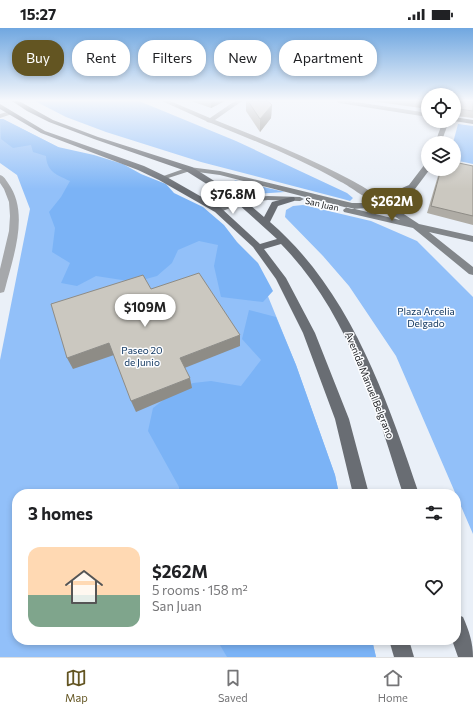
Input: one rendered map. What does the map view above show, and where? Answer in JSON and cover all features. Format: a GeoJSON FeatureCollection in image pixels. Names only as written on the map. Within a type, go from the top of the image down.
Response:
{"type":"FeatureCollection","features":[{"type":"Feature","properties":{"kind":"main road"},"geometry":{"type":"LineString","coordinates":[[40,130],[141,168],[162,178],[218,210],[258,248],[281,278],[309,333],[342,419],[360,489]]}},
{"type":"Feature","properties":{"kind":"main road","name":"Avenida Manuel Belgrano"},"geometry":{"type":"LineString","coordinates":[[76,130],[189,169],[240,201],[297,254],[326,295],[351,335],[386,418],[409,489]]}},
{"type":"Feature","properties":{"kind":"main road"},"geometry":{"type":"LineString","coordinates":[[162,178],[189,169]]}},
{"type":"Feature","properties":{"kind":"main road","name":"San Juan"},"geometry":{"type":"LineString","coordinates":[[189,169],[220,173],[352,206],[362,207],[378,201]]}},
{"type":"Feature","properties":{"kind":"main road"},"geometry":{"type":"LineString","coordinates":[[378,201],[412,187],[421,175]]}},
{"type":"Feature","properties":{"kind":"main road","name":"San Juan"},"geometry":{"type":"LineString","coordinates":[[218,210],[240,201],[268,198],[306,200],[384,220],[473,239]]}},
{"type":"Feature","properties":{"kind":"main road"},"geometry":{"type":"LineString","coordinates":[[264,222],[276,204],[291,199]]}},
{"type":"Feature","properties":{"kind":"main road"},"geometry":{"type":"LineString","coordinates":[[378,201],[416,226],[473,272]]}},
{"type":"Feature","properties":{"kind":"main road"},"geometry":{"type":"LineString","coordinates":[[258,248],[283,240]]}},
{"type":"Feature","properties":{"kind":"main road"},"geometry":{"type":"LineString","coordinates":[[461,638],[468,657]]}},
{"type":"Feature","properties":{"kind":"main road"},"geometry":{"type":"LineString","coordinates":[[400,645],[404,657]]}},
{"type":"Feature","properties":{"kind":"street"},"geometry":{"type":"LineString","coordinates":[[233,130],[288,152],[355,184],[378,201]]}},
{"type":"Feature","properties":{"kind":"street"},"geometry":{"type":"LineString","coordinates":[[0,177],[10,194],[15,211],[14,224],[0,289]]}},
{"type":"Feature","properties":{"kind":"green space","name":"Paseo 20 de Junio"},"geometry":{"type":"Polygon","coordinates":[[[0,130],[25,130],[58,147],[254,262],[296,365],[335,475],[338,489],[12,489],[12,645],[373,645],[376,657],[0,657],[0,360],[30,209],[17,175],[0,163],[0,130]]]}},
{"type":"Feature","properties":{"kind":"green space"},"geometry":{"type":"Polygon","coordinates":[[[102,130],[210,130],[347,193],[353,198],[350,201],[201,162],[102,130]]]}},
{"type":"Feature","properties":{"kind":"green space"},"geometry":{"type":"Polygon","coordinates":[[[456,130],[473,130],[473,164],[461,161],[461,136],[455,136],[456,130]]]}},
{"type":"Feature","properties":{"kind":"green space"},"geometry":{"type":"Polygon","coordinates":[[[234,180],[285,192],[255,194],[234,180]]]}},
{"type":"Feature","properties":{"kind":"green space","name":"Plaza Arcelia Delgado"},"geometry":{"type":"Polygon","coordinates":[[[303,205],[371,221],[417,241],[473,297],[473,534],[461,506],[461,489],[454,489],[396,356],[349,286],[323,256],[285,217],[286,210],[293,206],[303,205]]]}},
{"type":"Feature","properties":{"kind":"shaded area"},"geometry":{"type":"Polygon","coordinates":[[[1,130],[25,130],[58,147],[94,155],[123,164],[141,174],[166,184],[174,193],[203,207],[224,225],[237,242],[258,263],[273,291],[263,302],[221,297],[214,266],[218,245],[199,241],[178,250],[172,263],[157,276],[135,282],[96,276],[77,286],[61,283],[70,263],[52,252],[55,228],[49,212],[61,197],[70,181],[54,172],[48,166],[46,156],[33,152],[31,145],[13,148],[1,139],[1,130]]]}},
{"type":"Feature","properties":{"kind":"shaded area"},"geometry":{"type":"Polygon","coordinates":[[[249,310],[276,317],[296,365],[335,475],[338,489],[179,489],[148,431],[153,408],[175,391],[193,383],[211,381],[241,386],[261,360],[242,339],[249,310]]]}},
{"type":"Feature","properties":{"kind":"shaded area"},"geometry":{"type":"Polygon","coordinates":[[[220,645],[373,645],[376,657],[227,657],[220,645]]]}},
{"type":"Feature","properties":{"kind":"building"},"geometry":{"type":"Polygon","coordinates":[[[461,163],[473,166],[473,216],[431,206],[439,176],[461,176],[461,163]]]}},
{"type":"Feature","properties":{"kind":"building"},"geometry":{"type":"Polygon","coordinates":[[[199,273],[240,335],[180,358],[190,378],[131,401],[109,343],[67,358],[51,304],[143,275],[151,289],[199,273]]]}}]}
